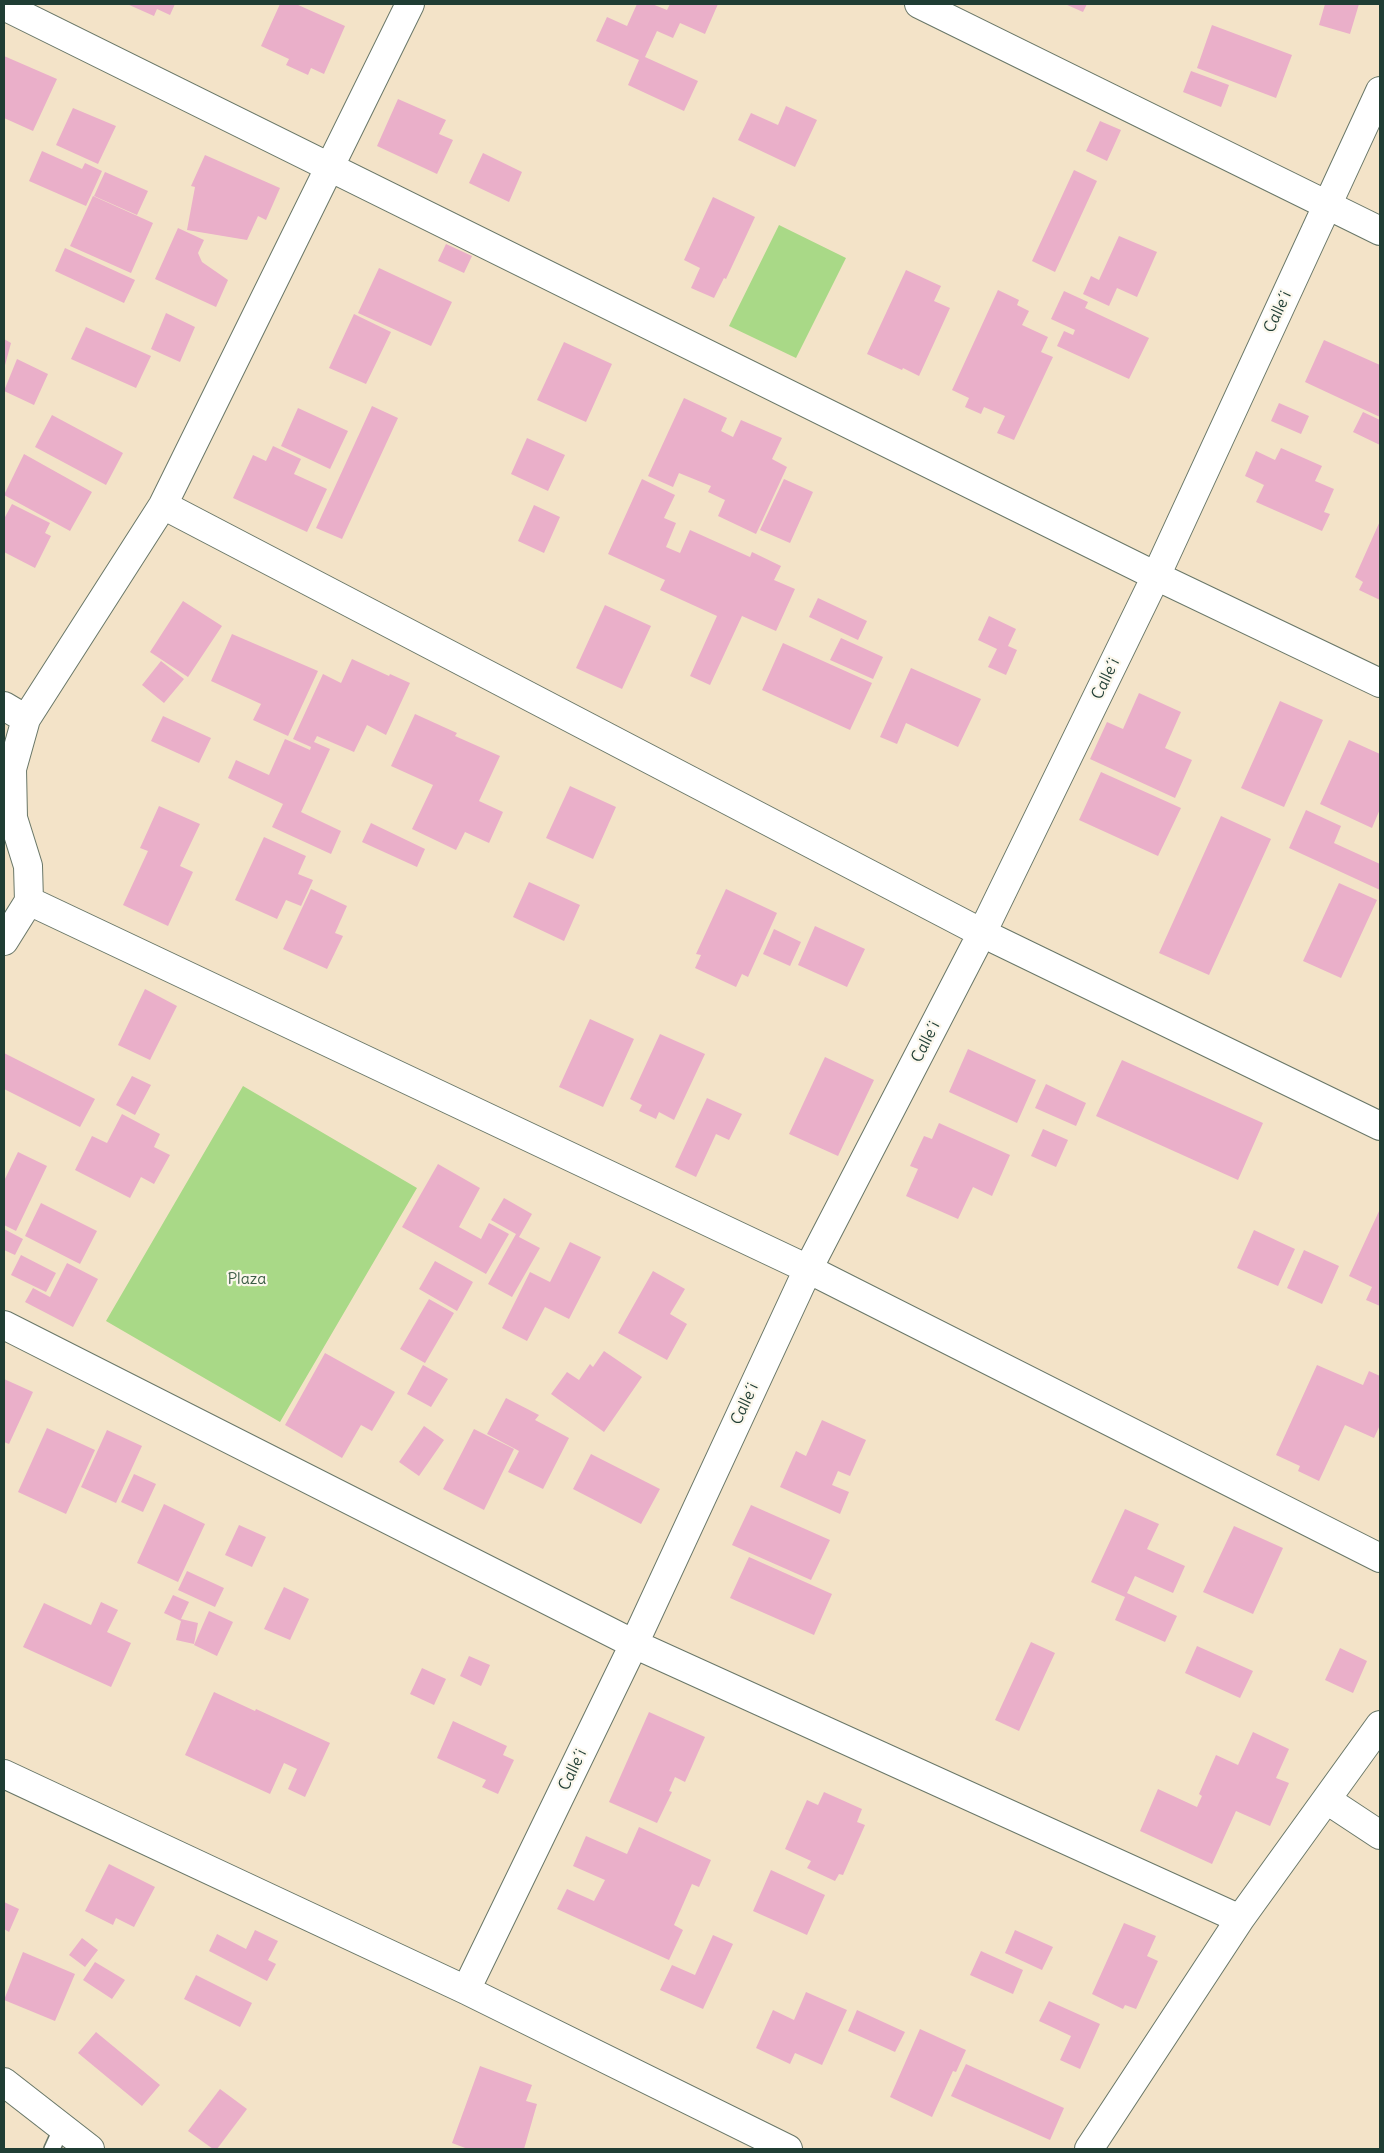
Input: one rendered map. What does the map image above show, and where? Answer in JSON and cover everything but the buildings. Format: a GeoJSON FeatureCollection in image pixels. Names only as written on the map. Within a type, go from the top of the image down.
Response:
{"type":"FeatureCollection","features":[{"type":"Feature","properties":{"kind":"street"},"geometry":{"type":"LineString","coordinates":[[4,941],[28,901],[28,866],[13,818],[12,768],[15,713],[163,505],[410,4]]}},
{"type":"Feature","properties":{"kind":"street"},"geometry":{"type":"LineString","coordinates":[[918,4],[1380,231]]}},
{"type":"Feature","properties":{"kind":"street"},"geometry":{"type":"LineString","coordinates":[[4,6],[1156,576],[1380,683]]}},
{"type":"Feature","properties":{"kind":"street","name":"Calle´i"},"geometry":{"type":"LineString","coordinates":[[466,1990],[634,1644],[808,1268],[982,933],[1156,576],[1380,91]]}},
{"type":"Feature","properties":{"kind":"street"},"geometry":{"type":"LineString","coordinates":[[163,505],[982,933],[1380,1126]]}},
{"type":"Feature","properties":{"kind":"street"},"geometry":{"type":"LineString","coordinates":[[28,901],[808,1268],[1380,1558]]}},
{"type":"Feature","properties":{"kind":"street"},"geometry":{"type":"LineString","coordinates":[[4,1326],[634,1644],[1240,1919]]}},
{"type":"Feature","properties":{"kind":"street"},"geometry":{"type":"LineString","coordinates":[[1090,2149],[1240,1919],[1380,1725]]}},
{"type":"Feature","properties":{"kind":"street"},"geometry":{"type":"LineString","coordinates":[[4,1774],[466,1990],[788,2149]]}},
{"type":"Feature","properties":{"kind":"street"},"geometry":{"type":"LineString","coordinates":[[1327,1800],[1380,1834]]}},
{"type":"Feature","properties":{"kind":"street"},"geometry":{"type":"LineString","coordinates":[[4,2082],[57,2138],[90,2149]]}},
{"type":"Feature","properties":{"kind":"green space"},"geometry":{"type":"Polygon","coordinates":[[[779,225],[846,258],[796,358],[729,326],[779,225]]]}},
{"type":"Feature","properties":{"kind":"green space","name":"Plaza"},"geometry":{"type":"Polygon","coordinates":[[[243,1086],[417,1188],[280,1422],[106,1321],[243,1086]]]}}]}
